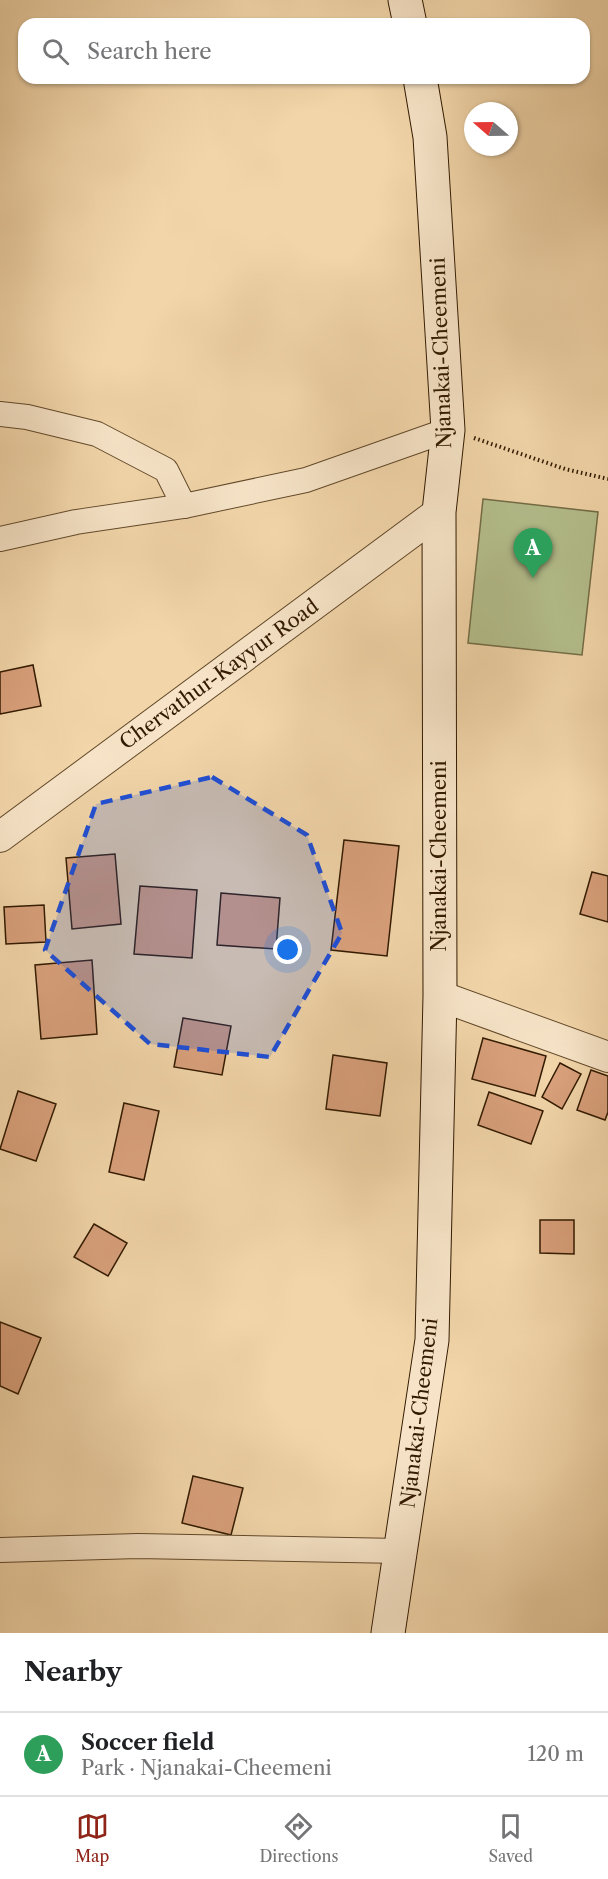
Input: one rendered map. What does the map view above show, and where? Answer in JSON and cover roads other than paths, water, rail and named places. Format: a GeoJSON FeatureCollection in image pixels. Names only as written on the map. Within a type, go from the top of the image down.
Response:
{"type":"FeatureCollection","features":[{"type":"Feature","properties":{"kind":"main road"},"geometry":{"type":"LineString","coordinates":[[405,0],[409,18]]}},
{"type":"Feature","properties":{"kind":"main road","name":"Njanakai-Cheemeni"},"geometry":{"type":"LineString","coordinates":[[388,1633],[432,1340],[440,996],[439,512],[448,430],[430,137],[421,84]]}},
{"type":"Feature","properties":{"kind":"street"},"geometry":{"type":"LineString","coordinates":[[0,414],[27,417],[97,434],[166,470],[184,506]]}},
{"type":"Feature","properties":{"kind":"street"},"geometry":{"type":"LineString","coordinates":[[0,539],[76,522],[184,506],[306,480],[448,430]]}},
{"type":"Feature","properties":{"kind":"street","name":"Chervathur-Kayyur Road"},"geometry":{"type":"LineString","coordinates":[[0,837],[439,512]]}},
{"type":"Feature","properties":{"kind":"street"},"geometry":{"type":"LineString","coordinates":[[440,996],[608,1057]]}},
{"type":"Feature","properties":{"kind":"street"},"geometry":{"type":"LineString","coordinates":[[0,1550],[138,1546],[400,1551]]}},
{"type":"Feature","properties":{"kind":"place","name":"Soccer field"},"geometry":{"type":"Point","coordinates":[533,578]}}]}
